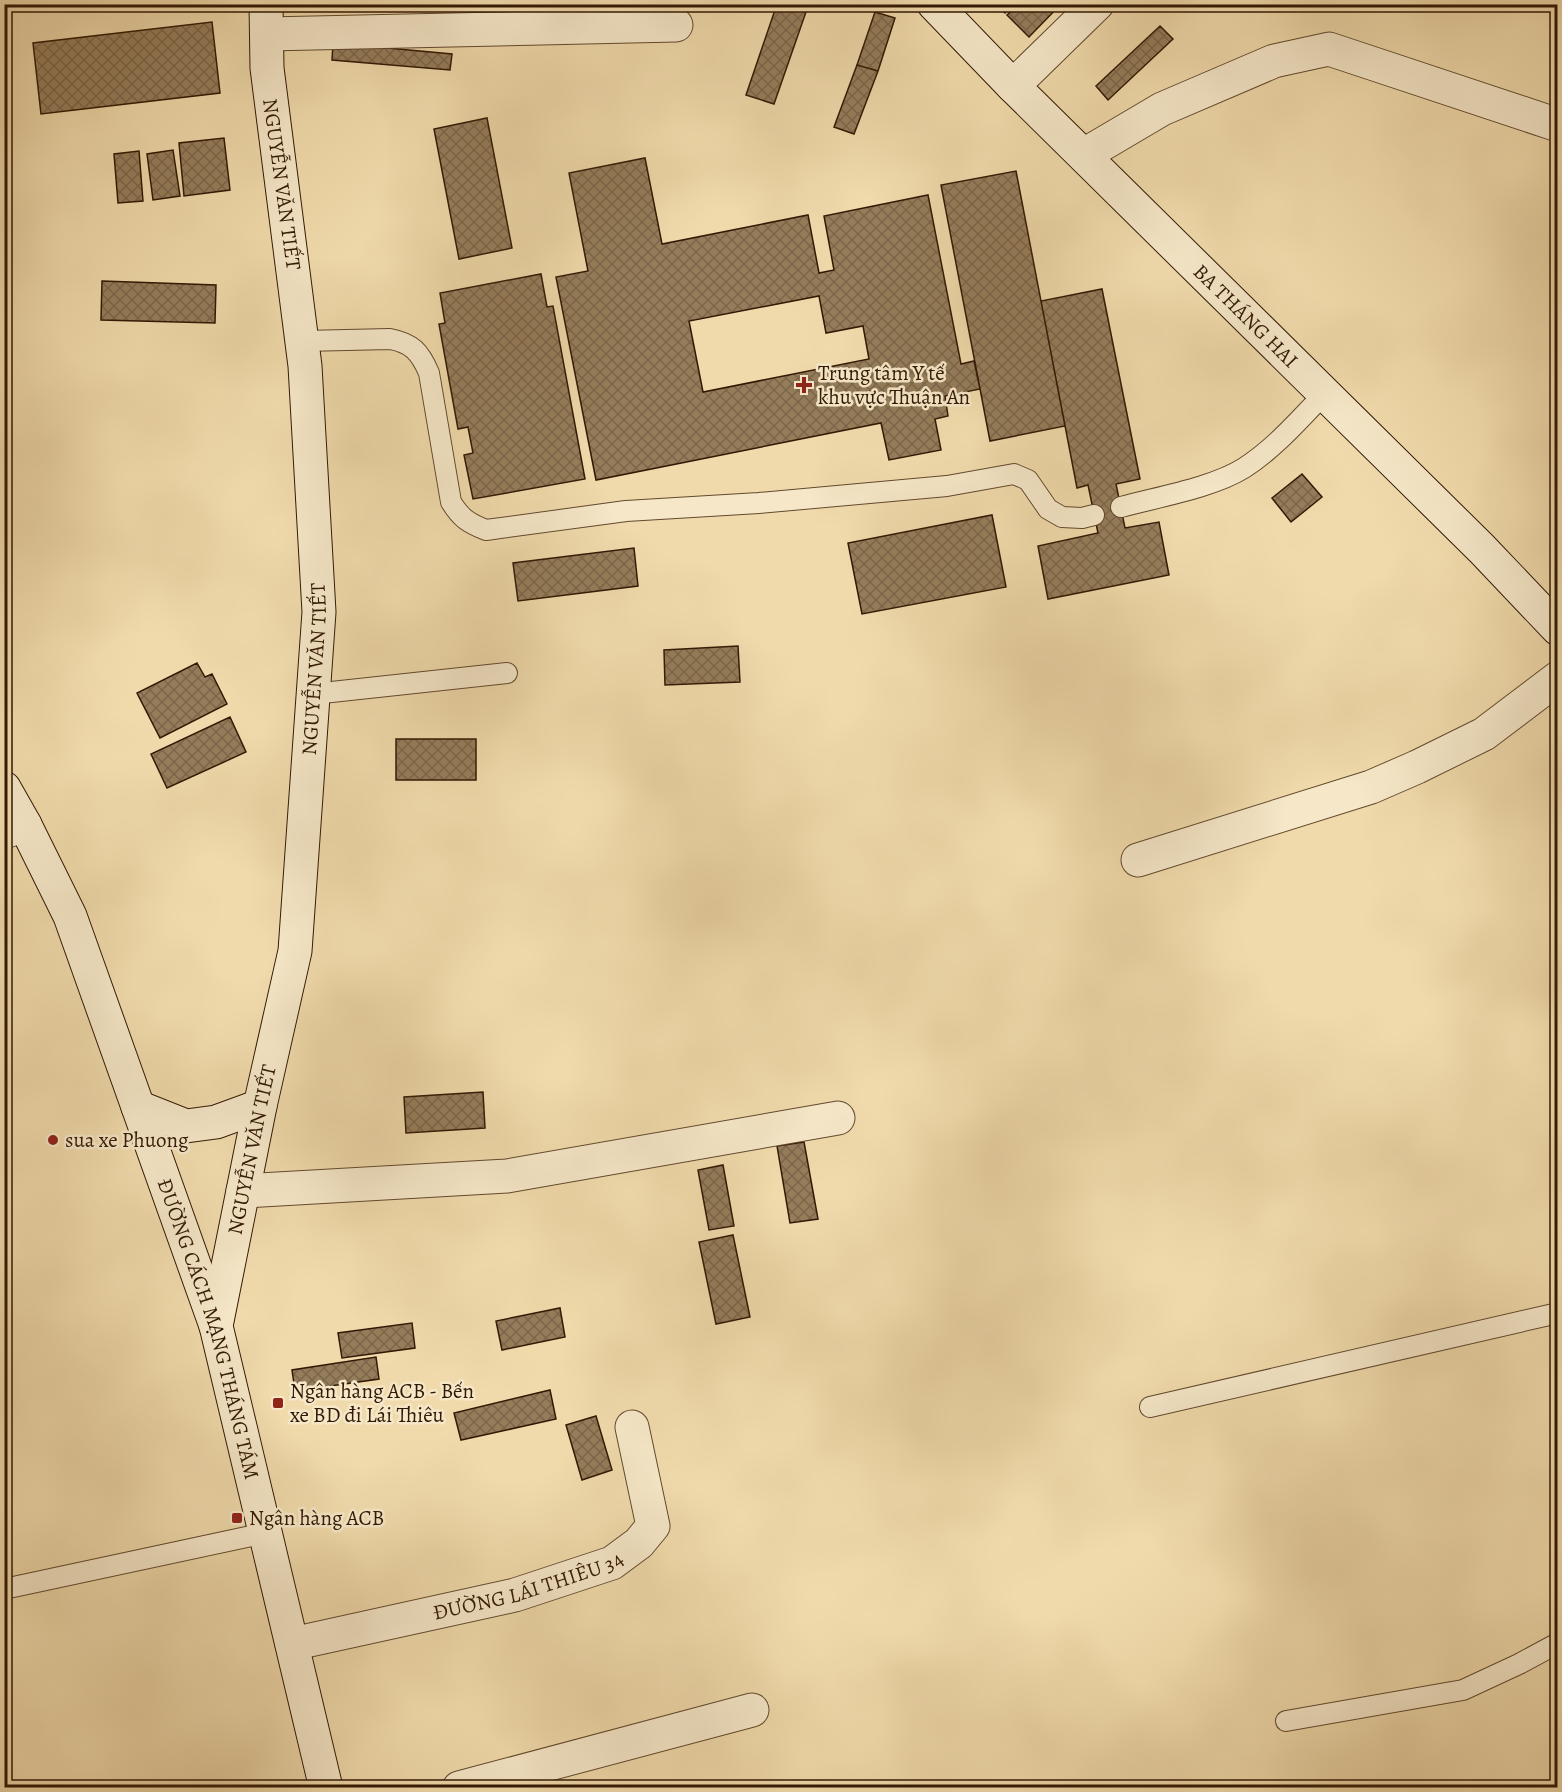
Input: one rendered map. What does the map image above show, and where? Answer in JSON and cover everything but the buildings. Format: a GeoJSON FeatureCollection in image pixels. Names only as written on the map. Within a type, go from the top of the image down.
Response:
{"type":"FeatureCollection","features":[{"type":"Feature","properties":{"kind":"street","name":"BA THÁNG HAI"},"geometry":{"type":"LineString","coordinates":[[934,4],[1482,549],[1557,629]]}},
{"type":"Feature","properties":{"kind":"street"},"geometry":{"type":"LineString","coordinates":[[1014,86],[1097,4]]}},
{"type":"Feature","properties":{"kind":"street"},"geometry":{"type":"LineString","coordinates":[[266,19],[676,25]]}},
{"type":"Feature","properties":{"kind":"street","name":"NGUYỄN VĂN TIẾT"},"geometry":{"type":"LineString","coordinates":[[216,1326],[260,1106],[295,951],[319,612],[303,341],[267,68],[266,19]]}},
{"type":"Feature","properties":{"kind":"street"},"geometry":{"type":"LineString","coordinates":[[1084,155],[1162,109],[1274,61],[1329,49],[1557,125]]}},
{"type":"Feature","properties":{"kind":"street"},"geometry":{"type":"LineString","coordinates":[[1138,860],[1380,783],[1417,767],[1484,734],[1557,678]]}},
{"type":"Feature","properties":{"kind":"street","name":"ĐƯỜNG CÁCH MẠNG THÁNG TÁM"},"geometry":{"type":"LineString","coordinates":[[4,788],[15,828],[70,916],[216,1326],[326,1788]]}},
{"type":"Feature","properties":{"kind":"street"},"geometry":{"type":"LineString","coordinates":[[138,1107],[186,1126],[216,1122],[260,1106]]}},
{"type":"Feature","properties":{"kind":"street"},"geometry":{"type":"LineString","coordinates":[[243,1191],[507,1176],[838,1118]]}},
{"type":"Feature","properties":{"kind":"street","name":"ĐƯỜNG LÁI THIÊU 34"},"geometry":{"type":"LineString","coordinates":[[292,1644],[515,1595],[612,1563],[639,1543],[653,1526],[633,1427]]}},
{"type":"Feature","properties":{"kind":"street"},"geometry":{"type":"LineString","coordinates":[[459,1788],[752,1710]]}},
{"type":"Feature","properties":{"kind":"lane"},"geometry":{"type":"LineString","coordinates":[[303,341],[390,339],[403,341],[414,349],[423,360],[429,373],[451,502],[459,515],[471,524],[486,530],[626,511],[947,486],[1014,474],[1028,480],[1048,509],[1062,518],[1082,518],[1094,515]]}},
{"type":"Feature","properties":{"kind":"lane"},"geometry":{"type":"LineString","coordinates":[[1121,507],[1214,482],[1242,469],[1272,448],[1325,393]]}},
{"type":"Feature","properties":{"kind":"lane"},"geometry":{"type":"LineString","coordinates":[[313,694],[507,673]]}},
{"type":"Feature","properties":{"kind":"lane"},"geometry":{"type":"LineString","coordinates":[[1150,1407],[1557,1312]]}},
{"type":"Feature","properties":{"kind":"lane"},"geometry":{"type":"LineString","coordinates":[[4,1589],[265,1533]]}},
{"type":"Feature","properties":{"kind":"lane"},"geometry":{"type":"LineString","coordinates":[[1286,1721],[1463,1690],[1518,1665],[1557,1643]]}},
{"type":"Feature","properties":{"kind":"place","name":"Trung tâm Y tế khu vực Thuận An"},"geometry":{"type":"Point","coordinates":[804,385]}},
{"type":"Feature","properties":{"kind":"place","name":"sua xe Phuong"},"geometry":{"type":"Point","coordinates":[53,1140]}},
{"type":"Feature","properties":{"kind":"place","name":"Ngân hàng ACB - Bến xe BD đi Lái Thiêu"},"geometry":{"type":"Point","coordinates":[278,1403]}},
{"type":"Feature","properties":{"kind":"place","name":"Ngân hàng ACB"},"geometry":{"type":"Point","coordinates":[237,1518]}}]}
